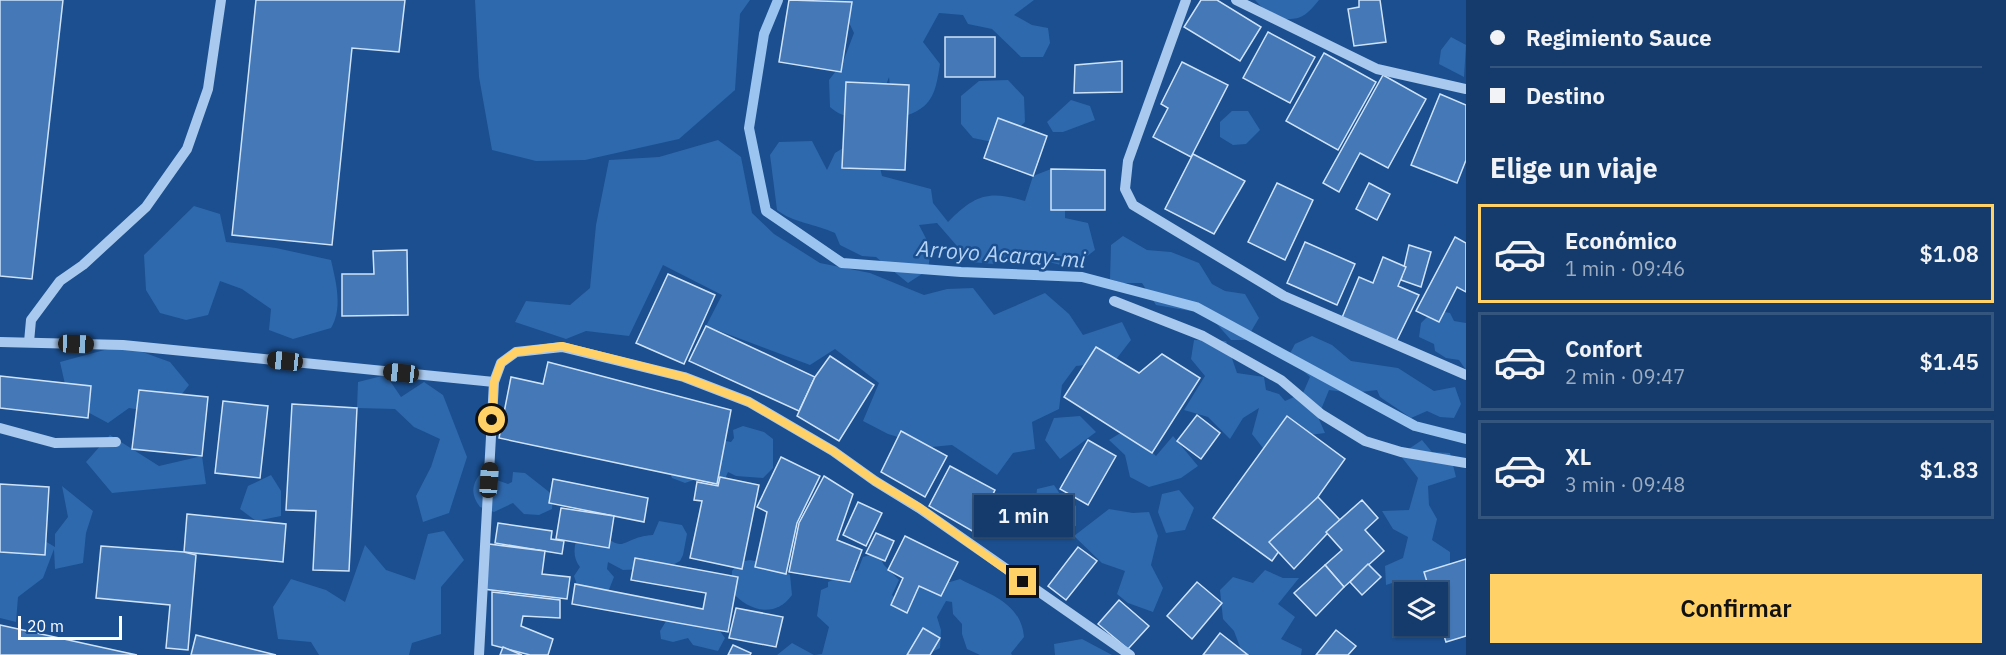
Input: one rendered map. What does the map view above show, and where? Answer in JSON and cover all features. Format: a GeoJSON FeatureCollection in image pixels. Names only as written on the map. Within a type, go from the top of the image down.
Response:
{"type":"FeatureCollection","features":[{"type":"Feature","properties":{"kind":"street"},"geometry":{"type":"LineString","coordinates":[[29,342],[31,320],[60,281],[83,265],[146,207],[187,148],[208,89],[222,0]]}},
{"type":"Feature","properties":{"kind":"street"},"geometry":{"type":"LineString","coordinates":[[1186,0],[1128,161],[1125,189],[1133,205],[1284,296],[1466,375]]}},
{"type":"Feature","properties":{"kind":"street"},"geometry":{"type":"LineString","coordinates":[[1236,0],[1377,69],[1466,89]]}},
{"type":"Feature","properties":{"kind":"street"},"geometry":{"type":"LineString","coordinates":[[1114,301],[1213,342],[1281,380],[1321,414],[1365,441],[1401,452],[1466,464]]}},
{"type":"Feature","properties":{"kind":"street"},"geometry":{"type":"LineString","coordinates":[[0,342],[123,345],[494,382]]}},
{"type":"Feature","properties":{"kind":"street"},"geometry":{"type":"LineString","coordinates":[[479,655],[494,382],[501,363],[516,352],[562,346],[684,377],[749,402],[833,451],[875,481],[920,508],[1130,655]]}},
{"type":"Feature","properties":{"kind":"street"},"geometry":{"type":"LineString","coordinates":[[0,428],[55,443],[116,442]]}},
{"type":"Feature","properties":{"kind":"shaded area"},"geometry":{"type":"Polygon","coordinates":[[[475,0],[750,0],[740,14],[735,90],[679,139],[585,160],[536,161],[492,150],[479,77],[475,0]]]}},
{"type":"Feature","properties":{"kind":"shaded area"},"geometry":{"type":"Polygon","coordinates":[[[790,0],[1034,0],[1014,15],[1032,25],[1048,28],[1050,43],[1043,57],[1021,57],[992,29],[968,24],[963,15],[939,13],[923,42],[940,64],[935,89],[928,102],[908,115],[891,96],[889,77],[876,112],[846,116],[830,107],[829,80],[843,62],[854,33],[843,10],[790,0]]]}},
{"type":"Feature","properties":{"kind":"shaded area"},"geometry":{"type":"Polygon","coordinates":[[[1255,0],[1319,0],[1304,15],[1288,19],[1272,18],[1255,0]]]}},
{"type":"Feature","properties":{"kind":"shaded area"},"geometry":{"type":"Polygon","coordinates":[[[1451,37],[1466,45],[1464,77],[1439,64],[1441,50],[1451,37]]]}},
{"type":"Feature","properties":{"kind":"shaded area"},"geometry":{"type":"Polygon","coordinates":[[[1008,80],[1024,97],[1025,122],[1002,144],[973,138],[961,124],[961,96],[979,81],[1008,80]]]}},
{"type":"Feature","properties":{"kind":"shaded area"},"geometry":{"type":"Polygon","coordinates":[[[1071,100],[1090,106],[1095,120],[1063,132],[1053,132],[1047,122],[1071,100]]]}},
{"type":"Feature","properties":{"kind":"shaded area"},"geometry":{"type":"Polygon","coordinates":[[[1232,111],[1248,111],[1260,130],[1246,144],[1233,145],[1220,137],[1220,122],[1232,111]]]}},
{"type":"Feature","properties":{"kind":"shaded area"},"geometry":{"type":"Polygon","coordinates":[[[718,140],[741,157],[752,213],[774,234],[820,263],[870,273],[924,295],[947,289],[973,288],[994,315],[1045,293],[1069,314],[1083,335],[1122,322],[1131,340],[1114,362],[1076,366],[1062,385],[1059,409],[1032,422],[1035,449],[1013,453],[997,475],[952,445],[931,447],[888,434],[863,421],[879,383],[835,349],[810,365],[706,326],[722,295],[663,265],[629,336],[586,331],[566,339],[515,322],[526,301],[570,305],[590,288],[596,225],[609,160],[659,157],[718,140]]]}},
{"type":"Feature","properties":{"kind":"shaded area"},"geometry":{"type":"Polygon","coordinates":[[[812,141],[827,170],[835,153],[853,142],[876,150],[882,176],[931,189],[933,203],[948,222],[966,206],[983,197],[1001,196],[1025,201],[1033,176],[1051,169],[1065,209],[1065,218],[1088,223],[1095,250],[1072,268],[1022,255],[994,264],[971,262],[937,223],[919,225],[931,248],[928,270],[908,283],[876,257],[862,256],[840,245],[835,233],[790,218],[777,210],[770,155],[779,142],[812,141]]]}},
{"type":"Feature","properties":{"kind":"shaded area"},"geometry":{"type":"Polygon","coordinates":[[[194,206],[220,214],[226,242],[276,248],[331,260],[338,303],[331,328],[293,339],[269,330],[271,309],[242,289],[220,281],[208,315],[186,320],[160,313],[146,290],[144,255],[194,206]]]}},
{"type":"Feature","properties":{"kind":"shaded area"},"geometry":{"type":"Polygon","coordinates":[[[1123,236],[1147,250],[1171,252],[1199,263],[1212,284],[1225,291],[1245,294],[1259,318],[1246,340],[1231,340],[1208,314],[1156,305],[1142,283],[1123,283],[1110,279],[1111,245],[1123,236]]]}},
{"type":"Feature","properties":{"kind":"shaded area"},"geometry":{"type":"Polygon","coordinates":[[[1434,310],[1450,313],[1454,321],[1466,323],[1466,370],[1459,360],[1446,358],[1435,351],[1434,344],[1419,337],[1421,323],[1434,310]]]}},
{"type":"Feature","properties":{"kind":"shaded area"},"geometry":{"type":"Polygon","coordinates":[[[1312,336],[1332,345],[1351,361],[1398,368],[1434,391],[1455,387],[1461,404],[1454,418],[1440,417],[1427,411],[1411,418],[1380,397],[1377,390],[1353,393],[1329,390],[1318,417],[1325,433],[1302,436],[1266,452],[1252,434],[1259,408],[1243,418],[1230,439],[1208,417],[1184,410],[1205,376],[1191,359],[1194,340],[1226,341],[1237,373],[1264,377],[1266,390],[1279,394],[1285,401],[1303,393],[1310,377],[1288,357],[1295,344],[1312,336]]]}},
{"type":"Feature","properties":{"kind":"shaded area"},"geometry":{"type":"Polygon","coordinates":[[[123,345],[170,362],[189,385],[166,414],[129,408],[108,423],[69,402],[60,362],[123,345]]]}},
{"type":"Feature","properties":{"kind":"shaded area"},"geometry":{"type":"Polygon","coordinates":[[[386,375],[401,397],[424,382],[443,395],[467,457],[449,513],[423,522],[416,496],[431,467],[440,439],[414,427],[395,409],[357,408],[358,382],[386,375]]]}},
{"type":"Feature","properties":{"kind":"shaded area"},"geometry":{"type":"Polygon","coordinates":[[[1080,416],[1096,432],[1060,459],[1045,440],[1054,418],[1080,416]]]}},
{"type":"Feature","properties":{"kind":"shaded area"},"geometry":{"type":"Polygon","coordinates":[[[743,426],[764,432],[773,439],[773,468],[763,478],[736,476],[728,472],[724,481],[705,476],[685,483],[672,478],[669,471],[715,439],[731,442],[734,438],[733,430],[743,426]]]}},
{"type":"Feature","properties":{"kind":"shaded area"},"geometry":{"type":"Polygon","coordinates":[[[1127,429],[1156,456],[1173,436],[1198,466],[1181,478],[1149,487],[1130,477],[1125,455],[1109,440],[1127,429]]]}},
{"type":"Feature","properties":{"kind":"shaded area"},"geometry":{"type":"Polygon","coordinates":[[[110,435],[159,466],[202,456],[206,484],[112,493],[86,462],[110,435]]]}},
{"type":"Feature","properties":{"kind":"shaded area"},"geometry":{"type":"Polygon","coordinates":[[[1422,440],[1432,452],[1450,453],[1456,477],[1428,486],[1429,505],[1437,519],[1432,540],[1450,552],[1450,574],[1445,582],[1402,582],[1401,580],[1386,585],[1385,566],[1403,558],[1408,537],[1393,529],[1382,511],[1409,510],[1418,478],[1400,455],[1422,440]]]}},
{"type":"Feature","properties":{"kind":"shaded area"},"geometry":{"type":"Polygon","coordinates":[[[513,472],[525,473],[553,495],[552,509],[539,515],[524,514],[513,503],[494,512],[480,507],[473,490],[480,474],[508,484],[512,482],[513,472]]]}},
{"type":"Feature","properties":{"kind":"shaded area"},"geometry":{"type":"Polygon","coordinates":[[[271,475],[281,491],[281,516],[256,521],[240,509],[248,486],[271,475]]]}},
{"type":"Feature","properties":{"kind":"shaded area"},"geometry":{"type":"Polygon","coordinates":[[[1054,485],[1062,497],[1076,506],[1076,526],[1053,529],[1052,515],[1035,508],[1037,489],[1054,485]]]}},
{"type":"Feature","properties":{"kind":"shaded area"},"geometry":{"type":"Polygon","coordinates":[[[62,486],[93,511],[86,533],[83,563],[55,569],[54,549],[43,578],[18,597],[16,622],[0,618],[0,535],[33,534],[55,547],[55,534],[68,517],[62,486]]]}},
{"type":"Feature","properties":{"kind":"shaded area"},"geometry":{"type":"Polygon","coordinates":[[[1179,490],[1194,508],[1185,530],[1166,533],[1158,512],[1162,494],[1179,490]]]}},
{"type":"Feature","properties":{"kind":"shaded area"},"geometry":{"type":"Polygon","coordinates":[[[1109,509],[1133,513],[1149,512],[1158,536],[1151,565],[1163,588],[1153,612],[1128,603],[1117,594],[1125,571],[1102,563],[1074,536],[1109,509]]]}},
{"type":"Feature","properties":{"kind":"shaded area"},"geometry":{"type":"Polygon","coordinates":[[[659,521],[682,525],[687,534],[680,561],[667,568],[623,570],[608,562],[607,569],[614,577],[606,597],[580,594],[574,576],[580,567],[575,551],[578,534],[599,530],[619,544],[642,536],[653,535],[659,521]]]}},
{"type":"Feature","properties":{"kind":"shaded area"},"geometry":{"type":"Polygon","coordinates":[[[444,531],[464,560],[441,587],[441,634],[412,643],[409,655],[319,655],[311,642],[278,639],[273,607],[291,579],[326,590],[345,602],[365,545],[386,570],[415,580],[428,534],[444,531]]]}},
{"type":"Feature","properties":{"kind":"shaded area"},"geometry":{"type":"Polygon","coordinates":[[[878,553],[884,565],[899,580],[892,595],[901,604],[915,581],[950,582],[960,579],[1010,607],[1022,625],[1024,637],[1011,653],[1012,655],[980,655],[967,649],[962,634],[962,624],[953,614],[952,602],[946,601],[937,617],[941,630],[940,648],[926,655],[814,655],[822,654],[829,627],[817,616],[821,590],[828,587],[828,582],[858,570],[863,557],[878,553]]]}},
{"type":"Feature","properties":{"kind":"shaded area"},"geometry":{"type":"Polygon","coordinates":[[[750,560],[778,566],[790,575],[792,595],[785,603],[770,610],[762,610],[745,603],[731,591],[732,571],[739,562],[750,560]]]}},
{"type":"Feature","properties":{"kind":"shaded area"},"geometry":{"type":"Polygon","coordinates":[[[1265,570],[1283,578],[1299,578],[1278,604],[1295,617],[1281,639],[1302,649],[1301,655],[1243,655],[1234,631],[1223,619],[1220,590],[1233,577],[1253,583],[1265,570]]]}},
{"type":"Feature","properties":{"kind":"shaded area"},"geometry":{"type":"Polygon","coordinates":[[[668,618],[717,627],[725,638],[718,651],[693,645],[688,638],[673,642],[661,639],[660,631],[668,618]]]}},
{"type":"Feature","properties":{"kind":"shaded area"},"geometry":{"type":"Polygon","coordinates":[[[1082,639],[1112,655],[1055,655],[1054,644],[1082,639]]]}},
{"type":"Feature","properties":{"kind":"shaded area"},"geometry":{"type":"Polygon","coordinates":[[[792,643],[814,655],[777,655],[792,643]]]}},
{"type":"Feature","properties":{"kind":"building"},"geometry":{"type":"Polygon","coordinates":[[[0,0],[63,0],[32,279],[0,276],[0,0]]]}},
{"type":"Feature","properties":{"kind":"building"},"geometry":{"type":"Polygon","coordinates":[[[256,0],[405,0],[399,52],[352,48],[332,245],[232,235],[256,0]]]}},
{"type":"Feature","properties":{"kind":"building"},"geometry":{"type":"Polygon","coordinates":[[[789,0],[852,2],[841,72],[779,62],[789,0]]]}},
{"type":"Feature","properties":{"kind":"building"},"geometry":{"type":"Polygon","coordinates":[[[1201,0],[1217,0],[1261,27],[1240,61],[1184,27],[1201,0]]]}},
{"type":"Feature","properties":{"kind":"building"},"geometry":{"type":"Polygon","coordinates":[[[1359,0],[1380,0],[1386,42],[1354,46],[1348,9],[1359,7],[1359,0]]]}},
{"type":"Feature","properties":{"kind":"building"},"geometry":{"type":"Polygon","coordinates":[[[1268,32],[1315,57],[1290,103],[1243,78],[1268,32]]]}},
{"type":"Feature","properties":{"kind":"building"},"geometry":{"type":"Polygon","coordinates":[[[945,37],[995,37],[995,77],[945,77],[945,37]]]}},
{"type":"Feature","properties":{"kind":"building"},"geometry":{"type":"Polygon","coordinates":[[[1324,53],[1376,82],[1338,150],[1286,121],[1324,53]]]}},
{"type":"Feature","properties":{"kind":"building"},"geometry":{"type":"Polygon","coordinates":[[[1122,61],[1122,92],[1074,93],[1075,65],[1122,61]]]}},
{"type":"Feature","properties":{"kind":"building"},"geometry":{"type":"Polygon","coordinates":[[[1182,62],[1228,85],[1191,157],[1153,137],[1168,108],[1161,104],[1182,62]]]}},
{"type":"Feature","properties":{"kind":"building"},"geometry":{"type":"Polygon","coordinates":[[[1383,75],[1426,99],[1388,168],[1360,153],[1339,192],[1323,183],[1383,75]]]}},
{"type":"Feature","properties":{"kind":"building"},"geometry":{"type":"Polygon","coordinates":[[[846,82],[909,85],[905,170],[842,168],[846,82]]]}},
{"type":"Feature","properties":{"kind":"building"},"geometry":{"type":"Polygon","coordinates":[[[1440,94],[1466,105],[1466,160],[1457,183],[1411,165],[1440,94]]]}},
{"type":"Feature","properties":{"kind":"building"},"geometry":{"type":"Polygon","coordinates":[[[998,118],[1047,136],[1033,176],[984,158],[998,118]]]}},
{"type":"Feature","properties":{"kind":"building"},"geometry":{"type":"Polygon","coordinates":[[[1193,154],[1245,181],[1214,234],[1165,209],[1193,154]]]}},
{"type":"Feature","properties":{"kind":"building"},"geometry":{"type":"Polygon","coordinates":[[[1051,169],[1105,170],[1105,210],[1051,210],[1051,169]]]}},
{"type":"Feature","properties":{"kind":"building"},"geometry":{"type":"Polygon","coordinates":[[[1277,183],[1313,200],[1285,260],[1248,242],[1277,183]]]}},
{"type":"Feature","properties":{"kind":"building"},"geometry":{"type":"Polygon","coordinates":[[[1369,183],[1390,194],[1377,220],[1356,209],[1369,183]]]}},
{"type":"Feature","properties":{"kind":"building"},"geometry":{"type":"Polygon","coordinates":[[[1455,237],[1466,243],[1466,292],[1457,287],[1439,322],[1416,311],[1455,237]]]}},
{"type":"Feature","properties":{"kind":"building"},"geometry":{"type":"Polygon","coordinates":[[[1305,242],[1355,264],[1337,305],[1287,283],[1305,242]]]}},
{"type":"Feature","properties":{"kind":"building"},"geometry":{"type":"Polygon","coordinates":[[[1409,245],[1431,252],[1421,287],[1401,280],[1409,245]]]}},
{"type":"Feature","properties":{"kind":"building"},"geometry":{"type":"Polygon","coordinates":[[[407,250],[408,315],[342,316],[342,274],[374,274],[373,251],[407,250]]]}},
{"type":"Feature","properties":{"kind":"building"},"geometry":{"type":"Polygon","coordinates":[[[1383,257],[1406,267],[1398,286],[1419,295],[1395,344],[1341,320],[1359,277],[1373,283],[1383,257]]]}},
{"type":"Feature","properties":{"kind":"building"},"geometry":{"type":"Polygon","coordinates":[[[668,274],[715,295],[684,364],[636,343],[668,274]]]}},
{"type":"Feature","properties":{"kind":"building"},"geometry":{"type":"Polygon","coordinates":[[[706,326],[815,377],[799,411],[689,361],[706,326]]]}},
{"type":"Feature","properties":{"kind":"building"},"geometry":{"type":"Polygon","coordinates":[[[1096,347],[1139,373],[1162,354],[1200,378],[1152,453],[1064,397],[1096,347]]]}},
{"type":"Feature","properties":{"kind":"building"},"geometry":{"type":"Polygon","coordinates":[[[830,356],[874,385],[839,441],[797,416],[815,377],[830,356]]]}},
{"type":"Feature","properties":{"kind":"building"},"geometry":{"type":"Polygon","coordinates":[[[548,362],[731,410],[717,484],[499,438],[511,377],[543,384],[548,362]]]}},
{"type":"Feature","properties":{"kind":"building"},"geometry":{"type":"Polygon","coordinates":[[[0,376],[91,386],[88,418],[0,408],[0,376]]]}},
{"type":"Feature","properties":{"kind":"building"},"geometry":{"type":"Polygon","coordinates":[[[139,390],[208,397],[202,456],[132,449],[139,390]]]}},
{"type":"Feature","properties":{"kind":"building"},"geometry":{"type":"Polygon","coordinates":[[[223,401],[268,406],[260,478],[215,473],[223,401]]]}},
{"type":"Feature","properties":{"kind":"building"},"geometry":{"type":"Polygon","coordinates":[[[292,404],[357,408],[349,571],[313,570],[316,511],[286,510],[292,404]]]}},
{"type":"Feature","properties":{"kind":"building"},"geometry":{"type":"Polygon","coordinates":[[[1197,415],[1220,433],[1201,459],[1177,441],[1197,415]]]}},
{"type":"Feature","properties":{"kind":"building"},"geometry":{"type":"Polygon","coordinates":[[[1287,416],[1345,459],[1272,561],[1213,518],[1287,416]]]}},
{"type":"Feature","properties":{"kind":"building"},"geometry":{"type":"Polygon","coordinates":[[[901,431],[947,456],[925,497],[881,472],[901,431]]]}},
{"type":"Feature","properties":{"kind":"building"},"geometry":{"type":"Polygon","coordinates":[[[1088,440],[1116,456],[1088,505],[1060,489],[1088,440]]]}},
{"type":"Feature","properties":{"kind":"building"},"geometry":{"type":"Polygon","coordinates":[[[781,457],[820,476],[797,523],[786,574],[755,567],[767,512],[757,507],[781,457]]]}},
{"type":"Feature","properties":{"kind":"building"},"geometry":{"type":"Polygon","coordinates":[[[950,466],[995,490],[974,532],[929,506],[950,466]]]}},
{"type":"Feature","properties":{"kind":"building"},"geometry":{"type":"Polygon","coordinates":[[[824,476],[853,494],[837,540],[862,550],[850,582],[789,572],[799,523],[824,476]]]}},
{"type":"Feature","properties":{"kind":"building"},"geometry":{"type":"Polygon","coordinates":[[[720,477],[759,485],[742,569],[690,558],[702,501],[694,500],[697,482],[718,486],[720,477]]]}},
{"type":"Feature","properties":{"kind":"building"},"geometry":{"type":"Polygon","coordinates":[[[553,479],[648,498],[644,522],[549,503],[553,479]]]}},
{"type":"Feature","properties":{"kind":"building"},"geometry":{"type":"Polygon","coordinates":[[[0,484],[49,487],[45,555],[0,552],[0,484]]]}},
{"type":"Feature","properties":{"kind":"building"},"geometry":{"type":"Polygon","coordinates":[[[1318,497],[1340,520],[1294,569],[1269,542],[1318,497]]]}},
{"type":"Feature","properties":{"kind":"building"},"geometry":{"type":"Polygon","coordinates":[[[1362,500],[1378,518],[1365,530],[1384,551],[1344,587],[1325,565],[1342,550],[1326,532],[1362,500]]]}},
{"type":"Feature","properties":{"kind":"building"},"geometry":{"type":"Polygon","coordinates":[[[858,502],[882,513],[866,546],[843,535],[858,502]]]}},
{"type":"Feature","properties":{"kind":"building"},"geometry":{"type":"Polygon","coordinates":[[[561,508],[614,516],[609,548],[556,539],[561,508]]]}},
{"type":"Feature","properties":{"kind":"building"},"geometry":{"type":"Polygon","coordinates":[[[187,514],[286,524],[283,562],[184,552],[187,514]]]}},
{"type":"Feature","properties":{"kind":"building"},"geometry":{"type":"Polygon","coordinates":[[[498,523],[552,531],[551,539],[564,541],[562,554],[495,543],[498,523]]]}},
{"type":"Feature","properties":{"kind":"building"},"geometry":{"type":"Polygon","coordinates":[[[876,533],[894,541],[885,561],[866,553],[876,533]]]}},
{"type":"Feature","properties":{"kind":"building"},"geometry":{"type":"Polygon","coordinates":[[[905,536],[958,562],[941,596],[919,586],[907,613],[891,605],[903,578],[888,570],[905,536]]]}},
{"type":"Feature","properties":{"kind":"building"},"geometry":{"type":"Polygon","coordinates":[[[489,544],[545,551],[542,574],[570,577],[567,599],[483,589],[489,544]]]}},
{"type":"Feature","properties":{"kind":"building"},"geometry":{"type":"Polygon","coordinates":[[[101,546],[184,552],[196,555],[188,650],[166,648],[170,605],[96,598],[101,546]]]}},
{"type":"Feature","properties":{"kind":"building"},"geometry":{"type":"Polygon","coordinates":[[[1078,547],[1097,561],[1066,600],[1048,586],[1078,547]]]}},
{"type":"Feature","properties":{"kind":"building"},"geometry":{"type":"Polygon","coordinates":[[[635,558],[738,577],[728,632],[572,604],[575,584],[703,609],[706,593],[631,580],[635,558]]]}},
{"type":"Feature","properties":{"kind":"building"},"geometry":{"type":"Polygon","coordinates":[[[1466,559],[1466,636],[1446,642],[1444,636],[1448,636],[1448,582],[1427,582],[1424,572],[1466,559]]]}},
{"type":"Feature","properties":{"kind":"building"},"geometry":{"type":"Polygon","coordinates":[[[1368,564],[1381,577],[1362,595],[1350,582],[1368,564]]]}},
{"type":"Feature","properties":{"kind":"building"},"geometry":{"type":"Polygon","coordinates":[[[1325,565],[1344,587],[1316,616],[1294,593],[1325,565]]]}},
{"type":"Feature","properties":{"kind":"building"},"geometry":{"type":"Polygon","coordinates":[[[1197,582],[1222,603],[1192,639],[1167,616],[1197,582]]]}},
{"type":"Feature","properties":{"kind":"building"},"geometry":{"type":"Polygon","coordinates":[[[492,592],[560,600],[560,618],[523,616],[521,626],[553,639],[548,655],[530,655],[492,645],[492,592]]]}},
{"type":"Feature","properties":{"kind":"building"},"geometry":{"type":"Polygon","coordinates":[[[1119,600],[1149,626],[1128,649],[1098,624],[1119,600]]]}},
{"type":"Feature","properties":{"kind":"building"},"geometry":{"type":"Polygon","coordinates":[[[736,608],[783,617],[776,647],[729,638],[736,608]]]}},
{"type":"Feature","properties":{"kind":"building"},"geometry":{"type":"Polygon","coordinates":[[[0,625],[123,652],[137,655],[0,655],[0,625]]]}},
{"type":"Feature","properties":{"kind":"building"},"geometry":{"type":"Polygon","coordinates":[[[923,628],[940,638],[930,655],[907,655],[923,628]]]}},
{"type":"Feature","properties":{"kind":"building"},"geometry":{"type":"Polygon","coordinates":[[[1336,630],[1356,646],[1348,655],[1316,655],[1336,630]]]}},
{"type":"Feature","properties":{"kind":"building"},"geometry":{"type":"Polygon","coordinates":[[[1220,633],[1248,655],[1203,655],[1220,633]]]}},
{"type":"Feature","properties":{"kind":"building"},"geometry":{"type":"Polygon","coordinates":[[[196,635],[276,655],[191,655],[196,635]]]}},
{"type":"Feature","properties":{"kind":"building"},"geometry":{"type":"Polygon","coordinates":[[[733,645],[751,653],[750,655],[728,655],[733,645]]]}},
{"type":"Feature","properties":{"kind":"building"},"geometry":{"type":"Polygon","coordinates":[[[503,647],[522,655],[500,655],[503,647]]]}},
{"type":"Feature","properties":{"kind":"waterway","name":"Arroyo Acaray-mi"},"geometry":{"type":"LineString","coordinates":[[778,0],[764,34],[749,128],[766,211],[842,263],[961,272],[1082,277],[1196,307],[1415,426],[1466,439]]}},
{"type":"Feature","properties":{"kind":"route"},"geometry":{"type":"LineString","coordinates":[[492,420],[494,382],[501,363],[516,352],[562,346],[609,356],[684,377],[749,402],[833,451],[875,481],[920,508],[1023,582]]}}]}
